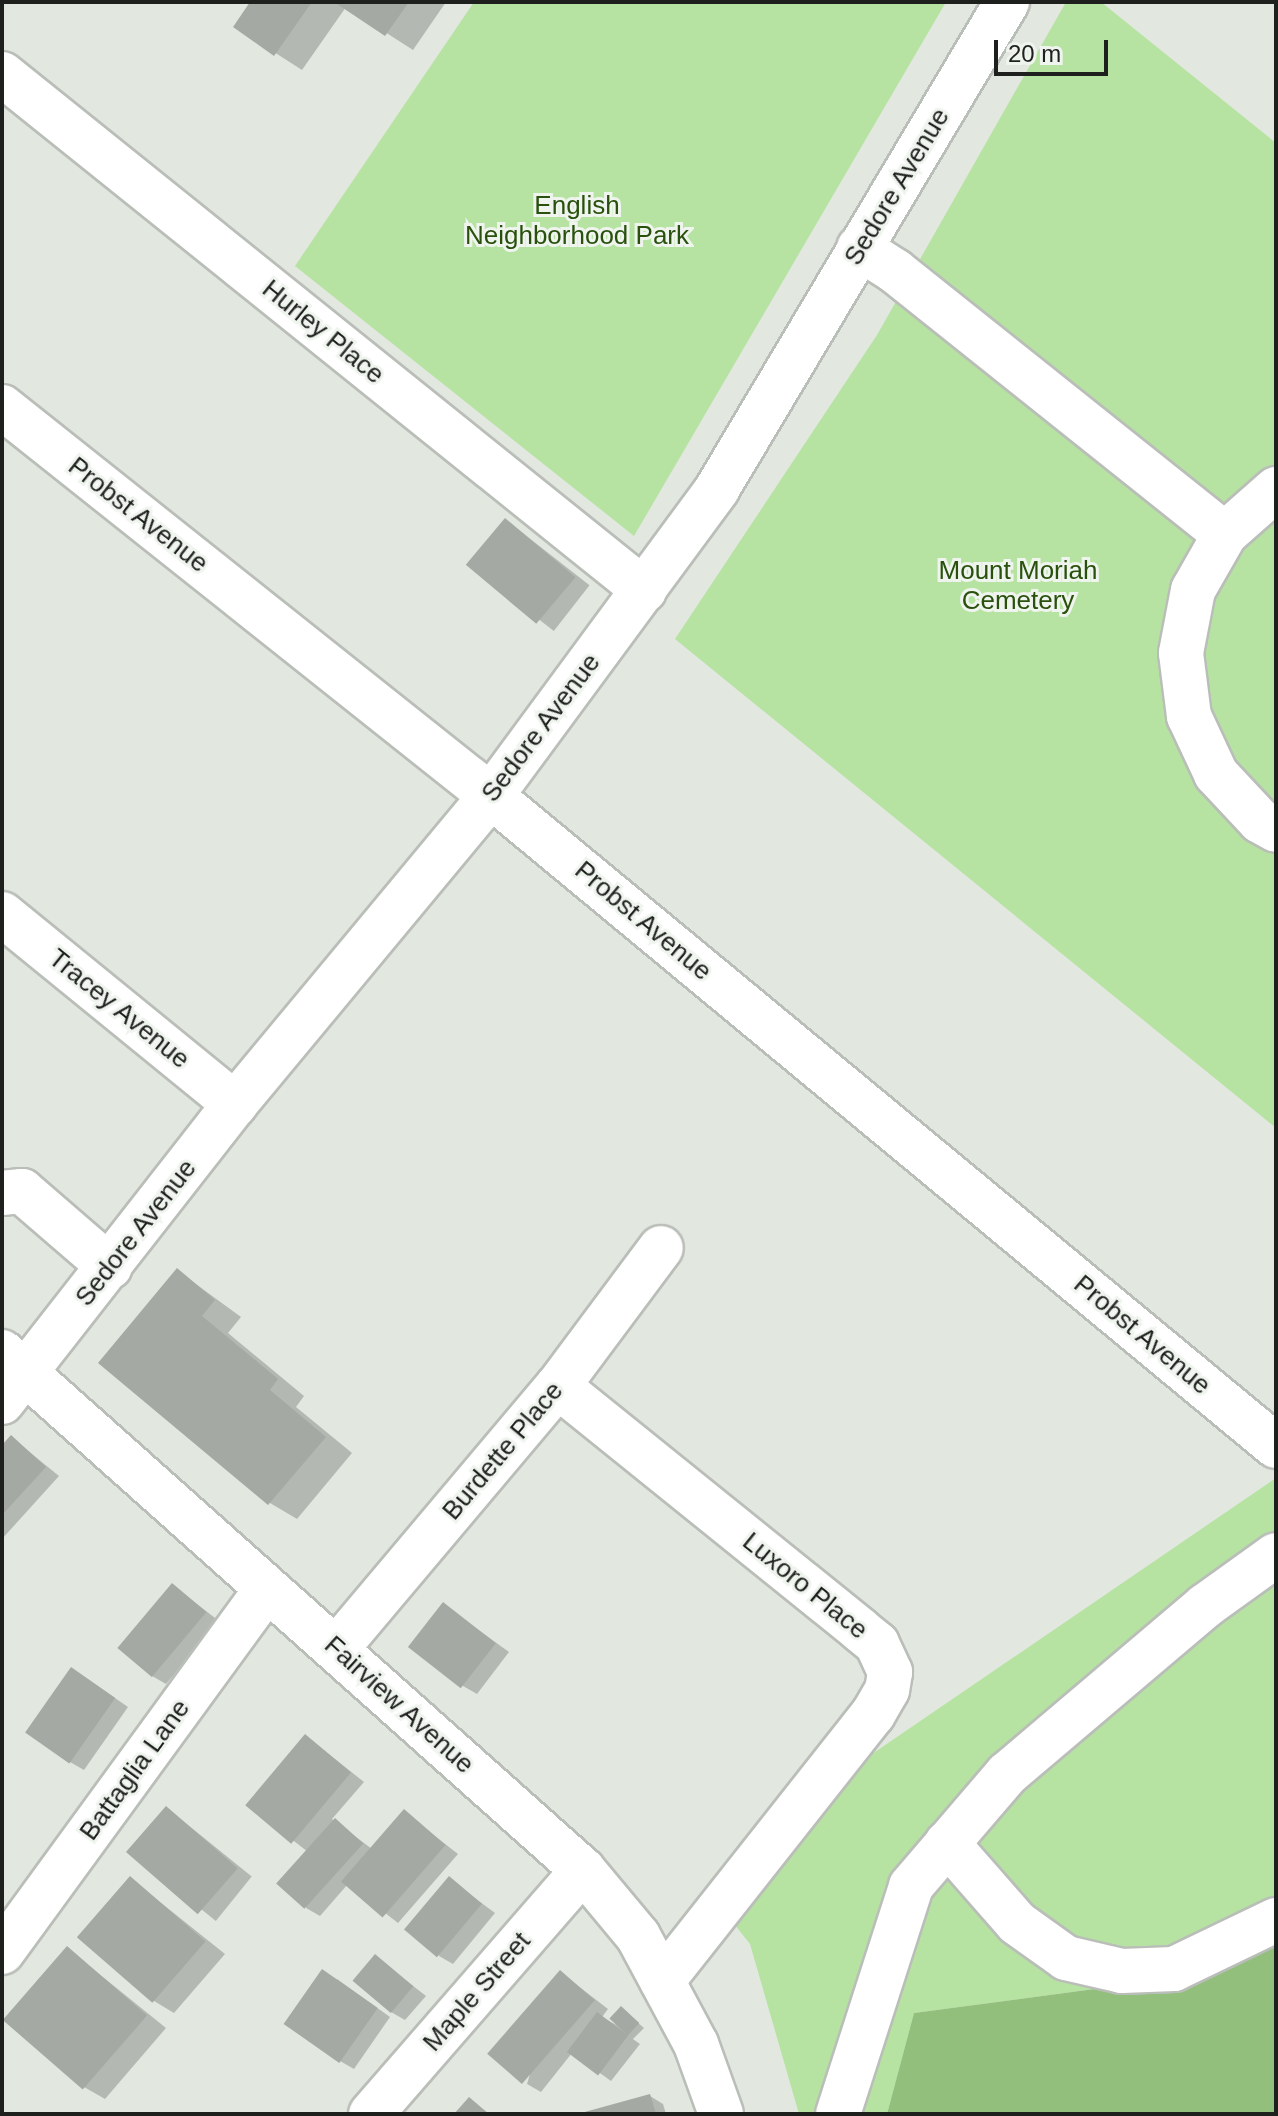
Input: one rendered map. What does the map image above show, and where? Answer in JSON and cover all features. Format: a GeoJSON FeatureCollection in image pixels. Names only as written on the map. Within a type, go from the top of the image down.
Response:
{"type":"FeatureCollection","features":[{"type":"Feature","properties":{"kind":"street","name":"Sedore Avenue"},"geometry":{"type":"LineString","coordinates":[[11,1375],[110,1267],[235,1104],[491,796],[644,590],[717,489],[1007,2]]}},
{"type":"Feature","properties":{"kind":"street","name":"Hurley Place"},"geometry":{"type":"LineString","coordinates":[[2,74],[644,590]]}},
{"type":"Feature","properties":{"kind":"street"},"geometry":{"type":"LineString","coordinates":[[859,248],[895,271],[1225,534]]}},
{"type":"Feature","properties":{"kind":"street","name":"Probst Avenue"},"geometry":{"type":"LineString","coordinates":[[2,407],[491,796],[1276,1446]]}},
{"type":"Feature","properties":{"kind":"street"},"geometry":{"type":"LineString","coordinates":[[1276,489],[1225,534],[1193,590],[1181,653],[1189,716],[1216,774],[1260,821],[1276,830]]}},
{"type":"Feature","properties":{"kind":"street","name":"Tracey Avenue"},"geometry":{"type":"LineString","coordinates":[[4,922],[235,1104]]}},
{"type":"Feature","properties":{"kind":"street"},"geometry":{"type":"LineString","coordinates":[[2,1193],[22,1191],[110,1267]]}},
{"type":"Feature","properties":{"kind":"street","name":"Burdette Place"},"geometry":{"type":"LineString","coordinates":[[337,1648],[558,1386],[661,1248]]}},
{"type":"Feature","properties":{"kind":"street","name":"Fairview Avenue"},"geometry":{"type":"LineString","coordinates":[[11,1375],[337,1648],[583,1870],[638,1936],[696,2044],[721,2114]]}},
{"type":"Feature","properties":{"kind":"street","name":"Luxoro Place"},"geometry":{"type":"LineString","coordinates":[[558,1386],[877,1644],[890,1672],[873,1714],[662,1981]]}},
{"type":"Feature","properties":{"kind":"street"},"geometry":{"type":"LineString","coordinates":[[838,2114],[911,1886],[1007,1774],[1205,1606],[1276,1555]]}},
{"type":"Feature","properties":{"kind":"street","name":"Battaglia Lane"},"geometry":{"type":"LineString","coordinates":[[2,1952],[267,1589]]}},
{"type":"Feature","properties":{"kind":"street"},"geometry":{"type":"LineString","coordinates":[[947,1843],[1017,1923],[1066,1958],[1122,1971],[1174,1969],[1276,1920]]}},
{"type":"Feature","properties":{"kind":"street","name":"Maple Street"},"geometry":{"type":"LineString","coordinates":[[371,2114],[583,1870]]}},
{"type":"Feature","properties":{"kind":"green space","name":"English Neighborhood Park"},"geometry":{"type":"Polygon","coordinates":[[[474,2],[946,2],[634,536],[295,266],[474,2]]]}},
{"type":"Feature","properties":{"kind":"green space","name":"Mount Moriah Cemetery"},"geometry":{"type":"Polygon","coordinates":[[[1066,2],[1101,2],[1276,143],[1276,1128],[675,639],[877,335],[1066,2]]]}},
{"type":"Feature","properties":{"kind":"green space"},"geometry":{"type":"Polygon","coordinates":[[[1276,1478],[1276,1931],[1162,1980],[914,2013],[887,2114],[799,2114],[750,1944],[727,1915],[853,1767],[1276,1478]]]}},
{"type":"Feature","properties":{"kind":"green space"},"geometry":{"type":"Polygon","coordinates":[[[1276,1931],[1276,2114],[887,2114],[914,2013],[1162,1980],[1276,1931]]]}},
{"type":"Feature","properties":{"kind":"building"},"geometry":{"type":"Polygon","coordinates":[[[250,2],[312,2],[274,56],[233,27],[250,2]]]}},
{"type":"Feature","properties":{"kind":"building"},"geometry":{"type":"Polygon","coordinates":[[[334,2],[409,2],[385,36],[334,2]]]}},
{"type":"Feature","properties":{"kind":"building"},"geometry":{"type":"Polygon","coordinates":[[[505,518],[575,577],[536,624],[466,565],[505,518]]]}},
{"type":"Feature","properties":{"kind":"building"},"geometry":{"type":"Polygon","coordinates":[[[177,1268],[215,1300],[202,1316],[278,1379],[270,1390],[326,1437],[268,1505],[98,1363],[177,1268]]]}},
{"type":"Feature","properties":{"kind":"building"},"geometry":{"type":"Polygon","coordinates":[[[11,1435],[46,1467],[2,1515],[2,1445],[11,1435]]]}},
{"type":"Feature","properties":{"kind":"building"},"geometry":{"type":"Polygon","coordinates":[[[172,1583],[206,1612],[152,1677],[117,1648],[172,1583]]]}},
{"type":"Feature","properties":{"kind":"building"},"geometry":{"type":"Polygon","coordinates":[[[443,1602],[496,1643],[461,1688],[408,1647],[443,1602]]]}},
{"type":"Feature","properties":{"kind":"building"},"geometry":{"type":"Polygon","coordinates":[[[71,1667],[115,1698],[69,1764],[25,1733],[71,1667]]]}},
{"type":"Feature","properties":{"kind":"building"},"geometry":{"type":"Polygon","coordinates":[[[305,1734],[351,1773],[291,1844],[245,1805],[305,1734]]]}},
{"type":"Feature","properties":{"kind":"building"},"geometry":{"type":"Polygon","coordinates":[[[166,1806],[238,1868],[198,1914],[126,1852],[166,1806]]]}},
{"type":"Feature","properties":{"kind":"building"},"geometry":{"type":"Polygon","coordinates":[[[404,1809],[446,1845],[383,1918],[341,1881],[404,1809]]]}},
{"type":"Feature","properties":{"kind":"building"},"geometry":{"type":"Polygon","coordinates":[[[335,1818],[363,1843],[304,1909],[276,1883],[335,1818]]]}},
{"type":"Feature","properties":{"kind":"building"},"geometry":{"type":"Polygon","coordinates":[[[130,1876],[205,1942],[152,2003],[77,1937],[130,1876]]]}},
{"type":"Feature","properties":{"kind":"building"},"geometry":{"type":"Polygon","coordinates":[[[449,1876],[482,1904],[437,1957],[404,1930],[449,1876]]]}},
{"type":"Feature","properties":{"kind":"building"},"geometry":{"type":"Polygon","coordinates":[[[67,1946],[147,2016],[83,2090],[3,2020],[67,1946]]]}},
{"type":"Feature","properties":{"kind":"building"},"geometry":{"type":"Polygon","coordinates":[[[375,1954],[413,1986],[391,2013],[353,1981],[375,1954]]]}},
{"type":"Feature","properties":{"kind":"building"},"geometry":{"type":"Polygon","coordinates":[[[322,1969],[378,2008],[339,2063],[284,2024],[322,1969]]]}},
{"type":"Feature","properties":{"kind":"building"},"geometry":{"type":"Polygon","coordinates":[[[560,1970],[595,2000],[522,2084],[487,2054],[560,1970]]]}},
{"type":"Feature","properties":{"kind":"building"},"geometry":{"type":"Polygon","coordinates":[[[621,2006],[639,2023],[628,2035],[609,2018],[621,2006]]]}},
{"type":"Feature","properties":{"kind":"building"},"geometry":{"type":"Polygon","coordinates":[[[597,2012],[628,2035],[598,2075],[567,2052],[597,2012]]]}},
{"type":"Feature","properties":{"kind":"building"},"geometry":{"type":"Polygon","coordinates":[[[650,2094],[656,2114],[581,2114],[581,2113],[650,2094]]]}},
{"type":"Feature","properties":{"kind":"building"},"geometry":{"type":"Polygon","coordinates":[[[469,2097],[489,2114],[454,2114],[469,2097]]]}}]}
